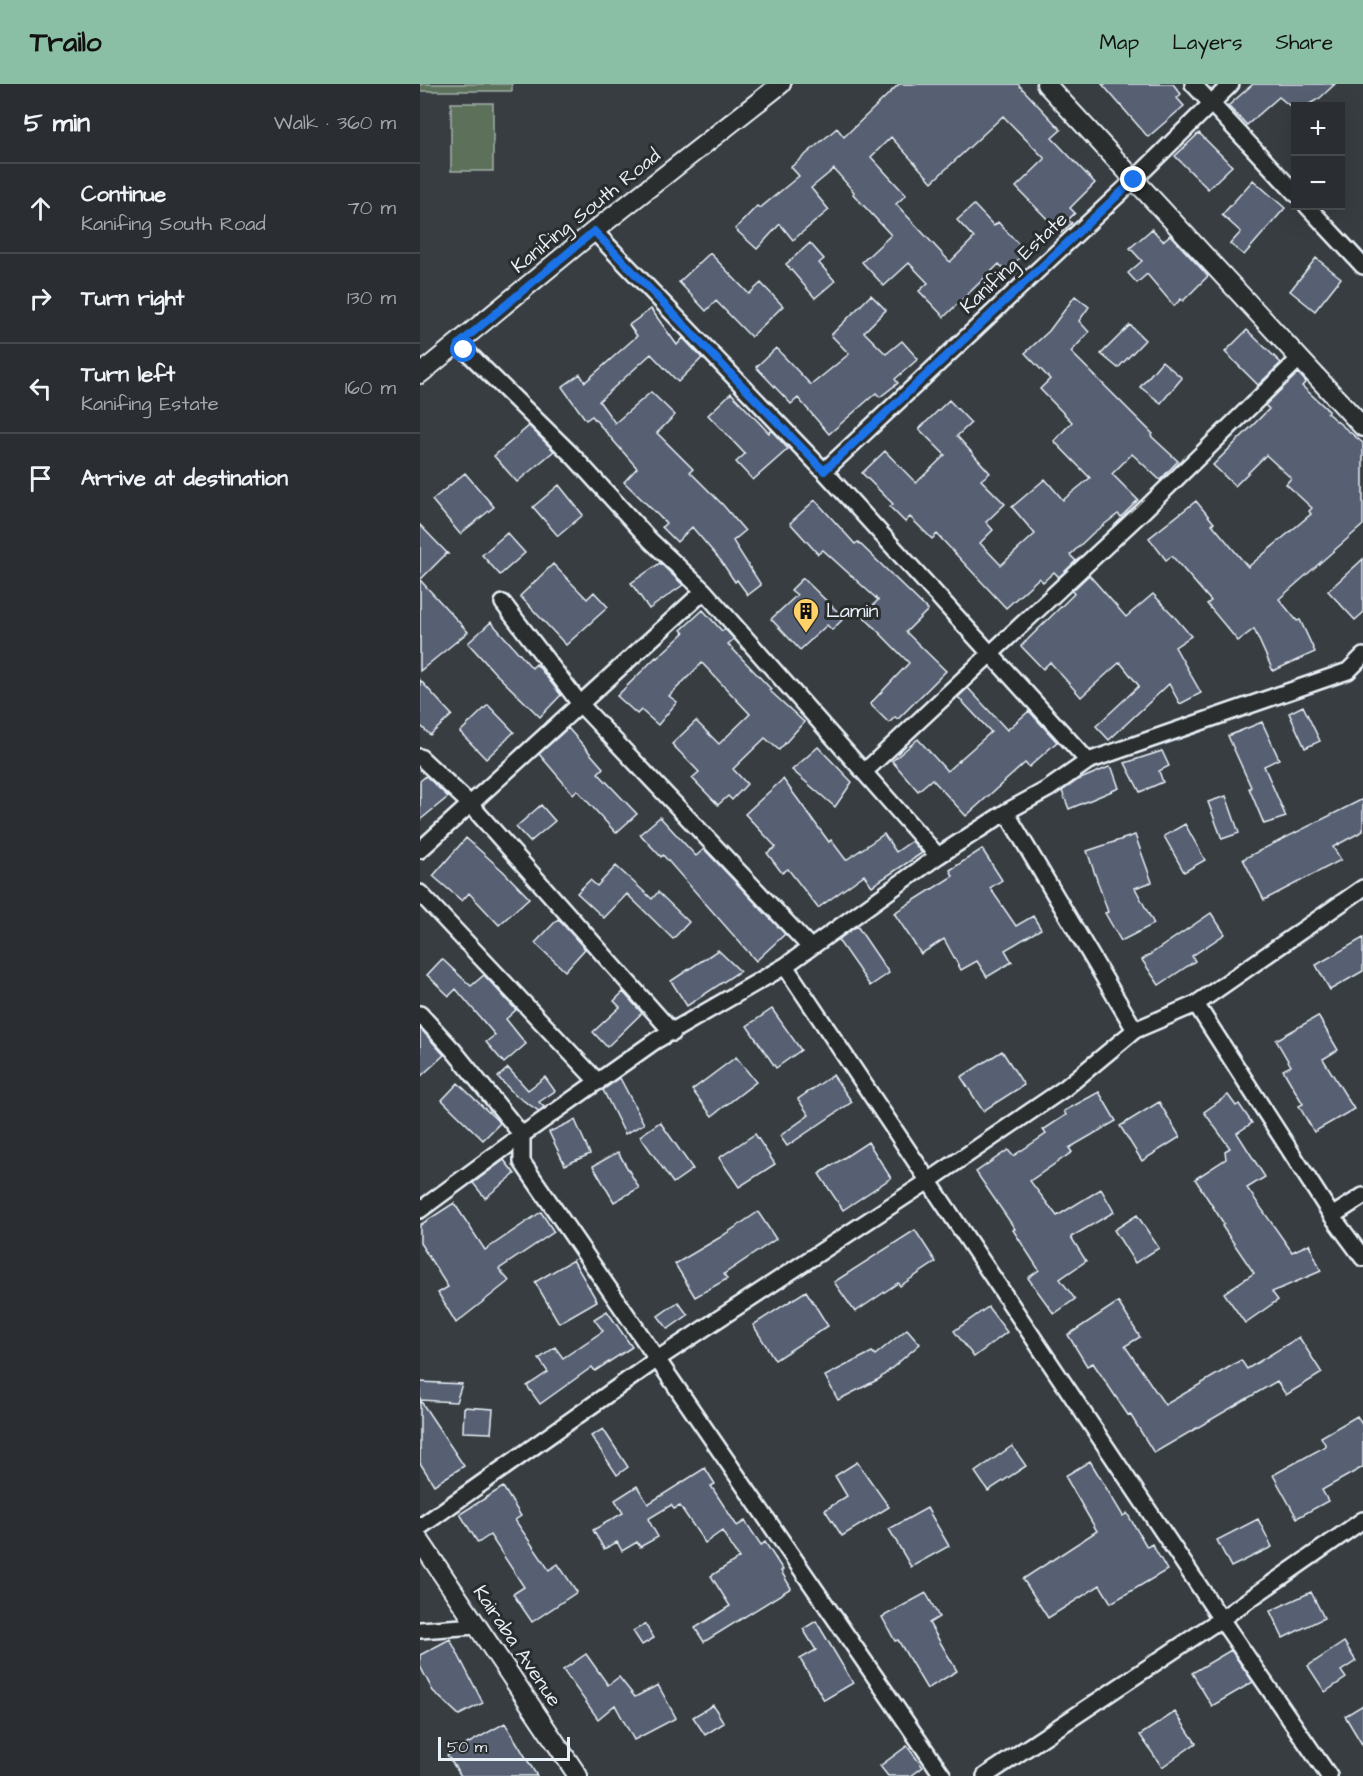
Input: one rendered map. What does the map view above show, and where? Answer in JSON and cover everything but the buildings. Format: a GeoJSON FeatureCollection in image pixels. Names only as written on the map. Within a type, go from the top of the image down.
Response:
{"type":"FeatureCollection","features":[{"type":"Feature","properties":{"kind":"street","name":"Kanifing South Road"},"geometry":{"type":"LineString","coordinates":[[420,374],[594,231],[781,84]]}},
{"type":"Feature","properties":{"kind":"street"},"geometry":{"type":"LineString","coordinates":[[1046,84],[1363,427]]}},
{"type":"Feature","properties":{"kind":"street"},"geometry":{"type":"LineString","coordinates":[[1192,84],[1291,189]]}},
{"type":"Feature","properties":{"kind":"street","name":"Kanifing Estate"},"geometry":{"type":"LineString","coordinates":[[824,471],[1134,180],[1232,84]]}},
{"type":"Feature","properties":{"kind":"street"},"geometry":{"type":"LineString","coordinates":[[1311,210],[1363,266]]}},
{"type":"Feature","properties":{"kind":"street"},"geometry":{"type":"LineString","coordinates":[[594,231],[824,471],[1088,761]]}},
{"type":"Feature","properties":{"kind":"street"},"geometry":{"type":"LineString","coordinates":[[459,344],[574,456],[650,540],[704,591],[938,856]]}},
{"type":"Feature","properties":{"kind":"street"},"geometry":{"type":"LineString","coordinates":[[864,772],[1141,513],[1299,359]]}},
{"type":"Feature","properties":{"kind":"street"},"geometry":{"type":"LineString","coordinates":[[420,850],[704,591]]}},
{"type":"Feature","properties":{"kind":"street"},"geometry":{"type":"LineString","coordinates":[[503,603],[581,705],[810,946]]}},
{"type":"Feature","properties":{"kind":"street"},"geometry":{"type":"LineString","coordinates":[[420,1210],[655,1041],[673,1033],[785,966],[938,856],[1006,812],[1048,789],[1088,761],[1348,671],[1363,656]]}},
{"type":"Feature","properties":{"kind":"street"},"geometry":{"type":"LineString","coordinates":[[420,757],[470,803],[673,1033]]}},
{"type":"Feature","properties":{"kind":"street"},"geometry":{"type":"LineString","coordinates":[[1006,812],[1135,1030]]}},
{"type":"Feature","properties":{"kind":"street"},"geometry":{"type":"LineString","coordinates":[[420,1527],[656,1360],[930,1180],[1065,1088],[1135,1030],[1196,1004],[1363,888]]}},
{"type":"Feature","properties":{"kind":"street"},"geometry":{"type":"LineString","coordinates":[[420,893],[598,1082]]}},
{"type":"Feature","properties":{"kind":"street"},"geometry":{"type":"LineString","coordinates":[[785,966],[1221,1619],[1329,1776]]}},
{"type":"Feature","properties":{"kind":"street"},"geometry":{"type":"LineString","coordinates":[[1196,1004],[1332,1216],[1363,1258]]}},
{"type":"Feature","properties":{"kind":"street"},"geometry":{"type":"LineString","coordinates":[[420,1014],[454,1051],[522,1135],[522,1162],[943,1776]]}},
{"type":"Feature","properties":{"kind":"street"},"geometry":{"type":"LineString","coordinates":[[1332,1216],[1363,1196]]}},
{"type":"Feature","properties":{"kind":"street"},"geometry":{"type":"LineString","coordinates":[[985,1776],[1221,1619],[1363,1520]]}},
{"type":"Feature","properties":{"kind":"street","name":"Kairaba Avenue"},"geometry":{"type":"LineString","coordinates":[[420,1541],[578,1776]]}},
{"type":"Feature","properties":{"kind":"street"},"geometry":{"type":"LineString","coordinates":[[420,1629],[476,1626]]}},
{"type":"Feature","properties":{"kind":"green space"},"geometry":{"type":"Polygon","coordinates":[[[420,84],[512,84],[512,91],[420,91],[420,84]]]}},
{"type":"Feature","properties":{"kind":"green space"},"geometry":{"type":"Polygon","coordinates":[[[451,103],[493,103],[493,171],[451,171],[451,103]]]}},
{"type":"Feature","properties":{"kind":"place","name":"Lamin"},"geometry":{"type":"Point","coordinates":[806,634]}},
{"type":"Feature","properties":{"kind":"route"},"geometry":{"type":"LineString","coordinates":[[464,350],[459,344],[594,231],[824,471],[1134,180]]}}]}
